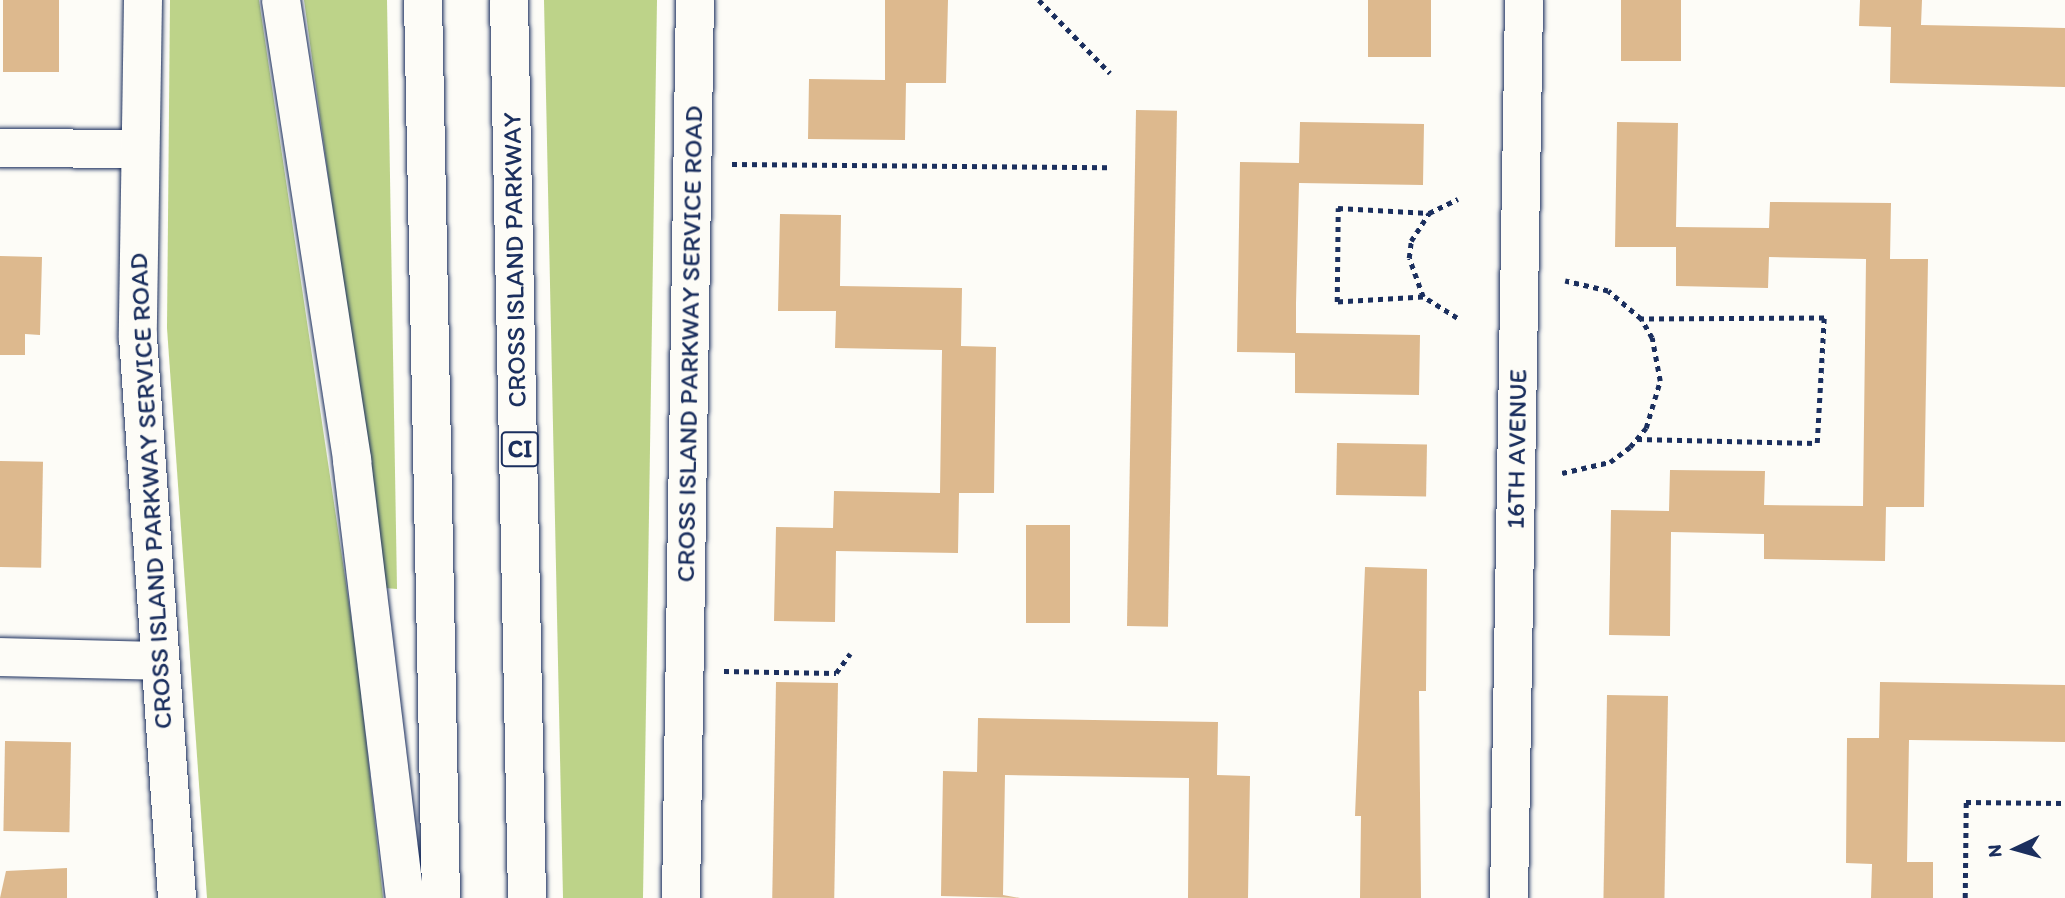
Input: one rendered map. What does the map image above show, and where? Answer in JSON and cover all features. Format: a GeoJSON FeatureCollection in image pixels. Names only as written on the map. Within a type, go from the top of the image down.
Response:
{"type":"FeatureCollection","features":[{"type":"Feature","properties":{"kind":"main road","name":"CROSS ISLAND PARKWAY SERVICE ROAD"},"geometry":{"type":"LineString","coordinates":[[143,0],[137,149],[139,349],[177,898]]}},
{"type":"Feature","properties":{"kind":"main road"},"geometry":{"type":"LineString","coordinates":[[281,0],[352,461],[405,898]]}},
{"type":"Feature","properties":{"kind":"main road"},"geometry":{"type":"LineString","coordinates":[[424,0],[441,898]]}},
{"type":"Feature","properties":{"kind":"main road","name":"CROSS ISLAND PARKWAY"},"geometry":{"type":"LineString","coordinates":[[509,0],[527,898]]}},
{"type":"Feature","properties":{"kind":"main road","name":"CROSS ISLAND PARKWAY SERVICE ROAD"},"geometry":{"type":"LineString","coordinates":[[681,898],[695,0]]}},
{"type":"Feature","properties":{"kind":"main road","name":"16TH AVENUE"},"geometry":{"type":"LineString","coordinates":[[1509,898],[1524,0]]}},
{"type":"Feature","properties":{"kind":"main road"},"geometry":{"type":"LineString","coordinates":[[0,148],[137,149]]}},
{"type":"Feature","properties":{"kind":"main road"},"geometry":{"type":"LineString","coordinates":[[0,657],[160,661]]}},
{"type":"Feature","properties":{"kind":"path"},"geometry":{"type":"LineString","coordinates":[[1039,0],[1110,73]]}},
{"type":"Feature","properties":{"kind":"path"},"geometry":{"type":"LineString","coordinates":[[731,164],[1108,167]]}},
{"type":"Feature","properties":{"kind":"path"},"geometry":{"type":"LineString","coordinates":[[1457,318],[1423,297],[1337,302],[1338,208],[1429,213],[1458,199]]}},
{"type":"Feature","properties":{"kind":"path"},"geometry":{"type":"LineString","coordinates":[[1423,297],[1409,258],[1411,241],[1429,213]]}},
{"type":"Feature","properties":{"kind":"path"},"geometry":{"type":"LineString","coordinates":[[1562,473],[1610,462],[1637,439],[1656,405],[1660,381],[1652,338],[1641,319],[1608,291],[1565,281]]}},
{"type":"Feature","properties":{"kind":"path"},"geometry":{"type":"LineString","coordinates":[[1637,439],[1818,443],[1824,318],[1641,319]]}},
{"type":"Feature","properties":{"kind":"path"},"geometry":{"type":"LineString","coordinates":[[723,671],[836,673],[850,654]]}},
{"type":"Feature","properties":{"kind":"path"},"geometry":{"type":"LineString","coordinates":[[1965,898],[1966,802],[2065,803]]}},
{"type":"Feature","properties":{"kind":"green space"},"geometry":{"type":"Polygon","coordinates":[[[170,0],[259,0],[358,664],[383,898],[207,898],[167,328],[170,0]]]}},
{"type":"Feature","properties":{"kind":"green space"},"geometry":{"type":"Polygon","coordinates":[[[304,0],[387,0],[397,589],[385,588],[304,0]]]}},
{"type":"Feature","properties":{"kind":"green space"},"geometry":{"type":"Polygon","coordinates":[[[544,0],[657,0],[643,898],[563,898],[544,0]]]}},
{"type":"Feature","properties":{"kind":"building"},"geometry":{"type":"Polygon","coordinates":[[[3,0],[59,0],[59,72],[3,72],[3,0]]]}},
{"type":"Feature","properties":{"kind":"building"},"geometry":{"type":"Polygon","coordinates":[[[885,0],[948,0],[946,83],[906,83],[905,140],[808,139],[809,79],[885,80],[885,0]]]}},
{"type":"Feature","properties":{"kind":"building"},"geometry":{"type":"Polygon","coordinates":[[[1368,0],[1431,0],[1431,57],[1368,57],[1368,0]]]}},
{"type":"Feature","properties":{"kind":"building"},"geometry":{"type":"Polygon","coordinates":[[[1621,0],[1681,0],[1681,61],[1621,61],[1621,0]]]}},
{"type":"Feature","properties":{"kind":"building"},"geometry":{"type":"Polygon","coordinates":[[[1860,0],[1922,0],[1921,25],[2065,28],[2065,87],[1890,83],[1891,27],[1859,26],[1860,0]]]}},
{"type":"Feature","properties":{"kind":"building"},"geometry":{"type":"Polygon","coordinates":[[[1136,110],[1177,111],[1168,627],[1127,626],[1136,110]]]}},
{"type":"Feature","properties":{"kind":"building"},"geometry":{"type":"Polygon","coordinates":[[[1300,122],[1424,124],[1423,185],[1299,183],[1296,304],[1296,333],[1420,335],[1419,395],[1295,393],[1295,353],[1237,352],[1240,162],[1299,163],[1300,122]]]}},
{"type":"Feature","properties":{"kind":"building"},"geometry":{"type":"Polygon","coordinates":[[[1617,122],[1678,123],[1676,227],[1769,228],[1770,202],[1891,203],[1890,259],[1928,259],[1924,507],[1886,507],[1885,561],[1764,559],[1764,534],[1671,532],[1670,636],[1609,635],[1611,510],[1669,511],[1670,470],[1765,471],[1764,505],[1863,506],[1866,259],[1769,257],[1768,288],[1676,286],[1676,247],[1615,247],[1617,122]]]}},
{"type":"Feature","properties":{"kind":"building"},"geometry":{"type":"Polygon","coordinates":[[[780,214],[841,215],[840,286],[962,288],[961,346],[996,347],[994,493],[959,493],[958,553],[836,551],[835,622],[774,621],[776,527],[833,528],[834,491],[940,493],[942,350],[835,348],[836,311],[778,311],[780,214]]]}},
{"type":"Feature","properties":{"kind":"building"},"geometry":{"type":"Polygon","coordinates":[[[0,256],[42,257],[40,335],[25,334],[25,355],[0,355],[0,256]]]}},
{"type":"Feature","properties":{"kind":"building"},"geometry":{"type":"Polygon","coordinates":[[[1337,443],[1427,445],[1426,497],[1336,495],[1337,443]]]}},
{"type":"Feature","properties":{"kind":"building"},"geometry":{"type":"Polygon","coordinates":[[[0,461],[43,462],[41,568],[0,567],[0,461]]]}},
{"type":"Feature","properties":{"kind":"building"},"geometry":{"type":"Polygon","coordinates":[[[1026,525],[1070,525],[1070,623],[1026,623],[1026,525]]]}},
{"type":"Feature","properties":{"kind":"building"},"geometry":{"type":"Polygon","coordinates":[[[1365,567],[1427,569],[1426,691],[1419,691],[1421,898],[1360,898],[1361,816],[1355,816],[1365,567]]]}},
{"type":"Feature","properties":{"kind":"building"},"geometry":{"type":"Polygon","coordinates":[[[776,682],[838,683],[834,898],[772,898],[776,682]]]}},
{"type":"Feature","properties":{"kind":"building"},"geometry":{"type":"Polygon","coordinates":[[[1880,682],[2065,685],[2065,742],[1909,740],[1907,862],[1933,862],[1933,898],[1871,898],[1872,864],[1846,863],[1847,738],[1879,738],[1880,682]]]}},
{"type":"Feature","properties":{"kind":"building"},"geometry":{"type":"Polygon","coordinates":[[[1607,695],[1668,696],[1664,898],[1603,898],[1607,695]]]}},
{"type":"Feature","properties":{"kind":"building"},"geometry":{"type":"Polygon","coordinates":[[[978,718],[1218,722],[1217,775],[1250,776],[1248,898],[1188,898],[1189,778],[1005,775],[1003,895],[1020,898],[941,896],[943,771],[977,772],[978,718]]]}},
{"type":"Feature","properties":{"kind":"building"},"geometry":{"type":"Polygon","coordinates":[[[5,741],[71,742],[69,832],[3,831],[5,741]]]}},
{"type":"Feature","properties":{"kind":"building"},"geometry":{"type":"Polygon","coordinates":[[[67,868],[67,898],[0,898],[6,871],[67,868]]]}}]}
